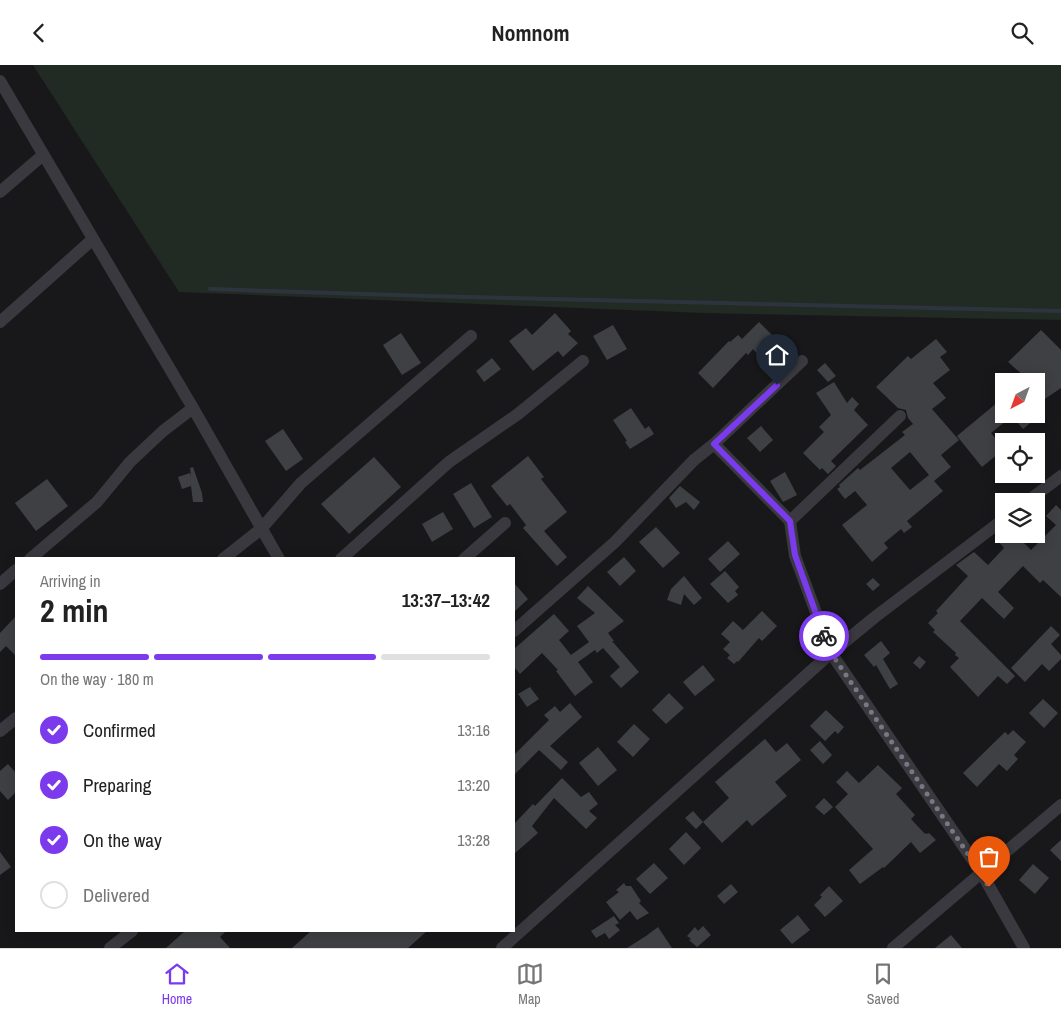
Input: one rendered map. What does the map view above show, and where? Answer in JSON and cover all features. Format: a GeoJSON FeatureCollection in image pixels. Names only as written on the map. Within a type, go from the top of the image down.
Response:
{"type":"FeatureCollection","features":[{"type":"Feature","properties":{"kind":"street"},"geometry":{"type":"LineString","coordinates":[[0,81],[193,408],[278,557]]}},
{"type":"Feature","properties":{"kind":"street"},"geometry":{"type":"LineString","coordinates":[[0,192],[43,155]]}},
{"type":"Feature","properties":{"kind":"street"},"geometry":{"type":"LineString","coordinates":[[0,322],[93,239]]}},
{"type":"Feature","properties":{"kind":"street"},"geometry":{"type":"LineString","coordinates":[[225,557],[261,529],[301,483],[472,336]]}},
{"type":"Feature","properties":{"kind":"street"},"geometry":{"type":"LineString","coordinates":[[343,557],[449,462],[518,414],[583,361]]}},
{"type":"Feature","properties":{"kind":"street"},"geometry":{"type":"LineString","coordinates":[[515,630],[615,542],[694,460],[714,444],[802,361]]}},
{"type":"Feature","properties":{"kind":"street"},"geometry":{"type":"LineString","coordinates":[[32,557],[97,502],[130,461],[163,431],[193,408]]}},
{"type":"Feature","properties":{"kind":"street"},"geometry":{"type":"LineString","coordinates":[[790,521],[900,416]]}},
{"type":"Feature","properties":{"kind":"street"},"geometry":{"type":"LineString","coordinates":[[714,444],[790,521],[795,555],[831,653],[981,872],[1024,948]]}},
{"type":"Feature","properties":{"kind":"street"},"geometry":{"type":"LineString","coordinates":[[1039,493],[1061,476]]}},
{"type":"Feature","properties":{"kind":"street"},"geometry":{"type":"LineString","coordinates":[[466,557],[505,523]]}},
{"type":"Feature","properties":{"kind":"street"},"geometry":{"type":"LineString","coordinates":[[506,942],[831,653],[995,526]]}},
{"type":"Feature","properties":{"kind":"street"},"geometry":{"type":"LineString","coordinates":[[0,584],[15,571]]}},
{"type":"Feature","properties":{"kind":"street"},"geometry":{"type":"LineString","coordinates":[[0,731],[15,719]]}},
{"type":"Feature","properties":{"kind":"street"},"geometry":{"type":"LineString","coordinates":[[892,948],[1061,805]]}},
{"type":"Feature","properties":{"kind":"street"},"geometry":{"type":"LineString","coordinates":[[110,948],[131,932]]}},
{"type":"Feature","properties":{"kind":"shaded area"},"geometry":{"type":"Polygon","coordinates":[[[33,65],[1061,65],[1061,320],[704,313],[179,292],[33,65]]]}},
{"type":"Feature","properties":{"kind":"building"},"geometry":{"type":"Polygon","coordinates":[[[555,313],[571,331],[568,334],[578,343],[563,357],[558,351],[533,371],[509,341],[526,328],[532,335],[555,313]]]}},
{"type":"Feature","properties":{"kind":"building"},"geometry":{"type":"Polygon","coordinates":[[[759,322],[792,355],[784,364],[765,347],[758,355],[753,349],[748,355],[746,353],[713,388],[698,373],[729,341],[738,335],[742,339],[759,322]]]}},
{"type":"Feature","properties":{"kind":"building"},"geometry":{"type":"Polygon","coordinates":[[[613,325],[627,349],[607,360],[593,336],[613,325]]]}},
{"type":"Feature","properties":{"kind":"building"},"geometry":{"type":"Polygon","coordinates":[[[1041,330],[1061,350],[1061,388],[1045,399],[1045,373],[1021,373],[1008,362],[1041,330]]]}},
{"type":"Feature","properties":{"kind":"building"},"geometry":{"type":"Polygon","coordinates":[[[401,333],[421,363],[402,375],[383,345],[401,333]]]}},
{"type":"Feature","properties":{"kind":"building"},"geometry":{"type":"Polygon","coordinates":[[[936,339],[947,352],[940,357],[950,370],[933,383],[946,398],[932,409],[959,440],[941,455],[951,467],[934,481],[943,491],[907,521],[912,527],[904,533],[901,529],[884,543],[888,548],[872,562],[842,525],[867,505],[855,491],[845,499],[837,489],[858,468],[860,470],[905,435],[902,432],[913,424],[908,418],[906,410],[898,408],[876,387],[908,356],[911,359],[936,339]],[[910,452],[891,468],[910,490],[929,475],[910,452]]]}},
{"type":"Feature","properties":{"kind":"building"},"geometry":{"type":"Polygon","coordinates":[[[492,358],[501,369],[484,382],[476,371],[492,358]]]}},
{"type":"Feature","properties":{"kind":"building"},"geometry":{"type":"Polygon","coordinates":[[[825,363],[836,376],[828,382],[817,370],[825,363]]]}},
{"type":"Feature","properties":{"kind":"building"},"geometry":{"type":"Polygon","coordinates":[[[834,382],[847,403],[852,397],[859,404],[854,410],[868,425],[831,461],[836,466],[828,474],[822,468],[820,470],[803,453],[824,432],[819,427],[831,415],[816,393],[834,382]]]}},
{"type":"Feature","properties":{"kind":"building"},"geometry":{"type":"Polygon","coordinates":[[[995,404],[995,423],[1003,423],[991,433],[995,438],[995,456],[982,467],[957,436],[995,404]]]}},
{"type":"Feature","properties":{"kind":"building"},"geometry":{"type":"Polygon","coordinates":[[[631,408],[645,429],[649,426],[654,434],[630,449],[613,420],[631,408]]]}},
{"type":"Feature","properties":{"kind":"building"},"geometry":{"type":"Polygon","coordinates":[[[1018,423],[1030,423],[1023,429],[1018,423]]]}},
{"type":"Feature","properties":{"kind":"building"},"geometry":{"type":"Polygon","coordinates":[[[761,426],[773,440],[760,452],[747,438],[761,426]]]}},
{"type":"Feature","properties":{"kind":"building"},"geometry":{"type":"Polygon","coordinates":[[[283,429],[303,459],[286,471],[265,441],[283,429]]]}},
{"type":"Feature","properties":{"kind":"building"},"geometry":{"type":"Polygon","coordinates":[[[528,456],[544,477],[541,479],[567,512],[544,531],[567,557],[557,566],[523,528],[526,525],[510,504],[507,506],[491,486],[528,456]]]}},
{"type":"Feature","properties":{"kind":"building"},"geometry":{"type":"Polygon","coordinates":[[[374,457],[401,487],[349,534],[321,504],[374,457]]]}},
{"type":"Feature","properties":{"kind":"building"},"geometry":{"type":"Polygon","coordinates":[[[193,467],[202,493],[203,502],[193,502],[191,486],[182,489],[178,477],[190,473],[191,476],[190,468],[193,467]]]}},
{"type":"Feature","properties":{"kind":"building"},"geometry":{"type":"Polygon","coordinates":[[[785,472],[797,495],[783,502],[770,481],[785,472]]]}},
{"type":"Feature","properties":{"kind":"building"},"geometry":{"type":"Polygon","coordinates":[[[47,479],[68,506],[36,531],[15,503],[47,479]]]}},
{"type":"Feature","properties":{"kind":"building"},"geometry":{"type":"Polygon","coordinates":[[[471,483],[492,517],[474,528],[453,494],[471,483]]]}},
{"type":"Feature","properties":{"kind":"building"},"geometry":{"type":"Polygon","coordinates":[[[680,486],[700,502],[694,510],[686,502],[676,508],[669,498],[680,486]]]}},
{"type":"Feature","properties":{"kind":"building"},"geometry":{"type":"Polygon","coordinates":[[[1056,505],[1061,510],[1061,597],[1043,580],[1040,583],[1023,566],[998,592],[1014,608],[1004,619],[982,598],[960,621],[1015,676],[1007,684],[998,676],[978,697],[950,667],[959,658],[955,655],[956,653],[933,632],[935,630],[928,623],[938,613],[936,611],[968,576],[956,565],[974,552],[988,565],[1004,548],[1000,543],[1024,543],[1031,550],[1038,543],[1045,543],[1045,536],[1056,525],[1046,516],[1056,505]]]}},
{"type":"Feature","properties":{"kind":"building"},"geometry":{"type":"Polygon","coordinates":[[[443,512],[453,529],[432,542],[422,524],[443,512]]]}},
{"type":"Feature","properties":{"kind":"building"},"geometry":{"type":"Polygon","coordinates":[[[656,527],[680,553],[663,568],[639,542],[656,527]]]}},
{"type":"Feature","properties":{"kind":"building"},"geometry":{"type":"Polygon","coordinates":[[[728,541],[740,554],[720,572],[708,559],[728,541]]]}},
{"type":"Feature","properties":{"kind":"building"},"geometry":{"type":"Polygon","coordinates":[[[624,557],[636,571],[620,586],[607,572],[624,557]]]}},
{"type":"Feature","properties":{"kind":"building"},"geometry":{"type":"Polygon","coordinates":[[[725,571],[739,587],[735,591],[738,595],[728,603],[710,584],[725,571]]]}},
{"type":"Feature","properties":{"kind":"building"},"geometry":{"type":"Polygon","coordinates":[[[684,576],[702,598],[694,605],[684,594],[681,605],[667,600],[671,589],[684,576]]]}},
{"type":"Feature","properties":{"kind":"building"},"geometry":{"type":"Polygon","coordinates":[[[873,578],[880,585],[873,591],[866,584],[873,578]]]}},
{"type":"Feature","properties":{"kind":"building"},"geometry":{"type":"Polygon","coordinates":[[[515,584],[528,599],[515,611],[515,584]]]}},
{"type":"Feature","properties":{"kind":"building"},"geometry":{"type":"Polygon","coordinates":[[[588,586],[624,621],[608,633],[614,641],[612,641],[639,672],[621,688],[610,676],[620,667],[603,648],[597,653],[595,650],[578,662],[593,682],[575,696],[556,671],[558,670],[542,653],[520,674],[515,668],[515,648],[554,614],[569,631],[559,640],[571,655],[589,642],[577,626],[595,613],[577,598],[588,586]]]}},
{"type":"Feature","properties":{"kind":"building"},"geometry":{"type":"Polygon","coordinates":[[[762,611],[777,626],[762,641],[759,638],[734,664],[727,658],[730,655],[723,649],[730,642],[721,634],[733,621],[743,630],[762,611]]]}},
{"type":"Feature","properties":{"kind":"building"},"geometry":{"type":"Polygon","coordinates":[[[15,617],[15,655],[6,646],[0,652],[0,633],[15,617]]]}},
{"type":"Feature","properties":{"kind":"building"},"geometry":{"type":"Polygon","coordinates":[[[1051,626],[1060,635],[1051,644],[1061,655],[1061,659],[1049,671],[1042,664],[1025,682],[1011,668],[1051,626]]]}},
{"type":"Feature","properties":{"kind":"building"},"geometry":{"type":"Polygon","coordinates":[[[881,641],[890,653],[883,659],[898,684],[890,689],[876,665],[874,667],[864,655],[881,641]]]}},
{"type":"Feature","properties":{"kind":"building"},"geometry":{"type":"Polygon","coordinates":[[[919,656],[926,662],[920,669],[913,663],[919,656]]]}},
{"type":"Feature","properties":{"kind":"building"},"geometry":{"type":"Polygon","coordinates":[[[703,665],[715,680],[695,696],[683,682],[703,665]]]}},
{"type":"Feature","properties":{"kind":"building"},"geometry":{"type":"Polygon","coordinates":[[[530,687],[539,699],[527,707],[518,694],[530,687]]]}},
{"type":"Feature","properties":{"kind":"building"},"geometry":{"type":"Polygon","coordinates":[[[669,693],[684,708],[666,724],[652,710],[669,693]]]}},
{"type":"Feature","properties":{"kind":"building"},"geometry":{"type":"Polygon","coordinates":[[[1043,699],[1058,713],[1044,728],[1029,713],[1043,699]]]}},
{"type":"Feature","properties":{"kind":"building"},"geometry":{"type":"Polygon","coordinates":[[[570,703],[582,717],[550,746],[568,762],[561,770],[539,750],[515,774],[515,754],[549,720],[544,715],[555,706],[560,712],[570,703]]]}},
{"type":"Feature","properties":{"kind":"building"},"geometry":{"type":"Polygon","coordinates":[[[826,710],[844,727],[838,734],[835,731],[825,741],[810,726],[826,710]]]}},
{"type":"Feature","properties":{"kind":"building"},"geometry":{"type":"Polygon","coordinates":[[[634,724],[650,739],[633,757],[617,742],[634,724]]]}},
{"type":"Feature","properties":{"kind":"building"},"geometry":{"type":"Polygon","coordinates":[[[1013,730],[1026,742],[1014,755],[1018,759],[1007,771],[999,764],[977,787],[963,773],[1005,732],[1008,735],[1013,730]]]}},
{"type":"Feature","properties":{"kind":"building"},"geometry":{"type":"Polygon","coordinates":[[[765,739],[776,752],[787,743],[801,760],[775,782],[787,796],[752,826],[747,820],[722,843],[703,822],[729,798],[715,782],[765,739]]]}},
{"type":"Feature","properties":{"kind":"building"},"geometry":{"type":"Polygon","coordinates":[[[820,741],[832,755],[823,764],[810,750],[820,741]]]}},
{"type":"Feature","properties":{"kind":"building"},"geometry":{"type":"Polygon","coordinates":[[[598,747],[617,770],[598,786],[579,763],[598,747]]]}},
{"type":"Feature","properties":{"kind":"building"},"geometry":{"type":"Polygon","coordinates":[[[8,764],[15,772],[15,793],[8,800],[0,791],[0,771],[8,764]]]}},
{"type":"Feature","properties":{"kind":"building"},"geometry":{"type":"Polygon","coordinates":[[[878,765],[902,788],[896,794],[915,815],[911,819],[925,834],[929,833],[936,840],[920,853],[911,842],[884,868],[860,884],[849,870],[873,849],[835,807],[848,794],[836,782],[847,771],[859,783],[878,765]]]}},
{"type":"Feature","properties":{"kind":"building"},"geometry":{"type":"Polygon","coordinates":[[[562,778],[581,797],[589,792],[598,804],[589,811],[597,818],[586,829],[554,798],[532,826],[538,833],[515,853],[515,823],[533,804],[535,806],[562,778]]]}},
{"type":"Feature","properties":{"kind":"building"},"geometry":{"type":"Polygon","coordinates":[[[824,798],[833,807],[824,815],[815,807],[824,798]]]}},
{"type":"Feature","properties":{"kind":"building"},"geometry":{"type":"Polygon","coordinates":[[[693,811],[703,822],[696,829],[685,818],[693,811]]]}},
{"type":"Feature","properties":{"kind":"building"},"geometry":{"type":"Polygon","coordinates":[[[686,832],[701,848],[684,865],[669,849],[686,832]]]}},
{"type":"Feature","properties":{"kind":"building"},"geometry":{"type":"Polygon","coordinates":[[[1061,840],[1061,861],[1050,850],[1061,840]]]}},
{"type":"Feature","properties":{"kind":"building"},"geometry":{"type":"Polygon","coordinates":[[[0,852],[11,867],[0,875],[0,852]]]}},
{"type":"Feature","properties":{"kind":"building"},"geometry":{"type":"Polygon","coordinates":[[[654,863],[668,878],[650,894],[636,879],[654,863]]]}},
{"type":"Feature","properties":{"kind":"building"},"geometry":{"type":"Polygon","coordinates":[[[1033,864],[1049,878],[1035,894],[1019,880],[1033,864]]]}},
{"type":"Feature","properties":{"kind":"building"},"geometry":{"type":"Polygon","coordinates":[[[624,883],[626,886],[631,886],[641,901],[639,903],[649,913],[637,920],[630,911],[620,920],[606,902],[619,892],[616,890],[624,883]]]}},
{"type":"Feature","properties":{"kind":"building"},"geometry":{"type":"Polygon","coordinates":[[[731,884],[738,892],[724,904],[717,896],[731,884]]]}},
{"type":"Feature","properties":{"kind":"building"},"geometry":{"type":"Polygon","coordinates":[[[829,886],[843,901],[825,917],[814,905],[829,886]]]}},
{"type":"Feature","properties":{"kind":"building"},"geometry":{"type":"Polygon","coordinates":[[[798,915],[810,930],[792,944],[780,930],[798,915]]]}},
{"type":"Feature","properties":{"kind":"building"},"geometry":{"type":"Polygon","coordinates":[[[614,916],[619,923],[615,925],[620,930],[609,939],[605,933],[596,938],[591,931],[614,916]]]}},
{"type":"Feature","properties":{"kind":"building"},"geometry":{"type":"Polygon","coordinates":[[[703,926],[711,935],[697,947],[687,936],[695,927],[698,931],[703,926]]]}},
{"type":"Feature","properties":{"kind":"building"},"geometry":{"type":"Polygon","coordinates":[[[658,927],[672,948],[627,948],[646,936],[658,927]]]}},
{"type":"Feature","properties":{"kind":"building"},"geometry":{"type":"Polygon","coordinates":[[[184,932],[225,932],[220,937],[230,948],[166,948],[184,932]]]}},
{"type":"Feature","properties":{"kind":"building"},"geometry":{"type":"Polygon","coordinates":[[[310,932],[426,932],[408,948],[292,948],[310,932]]]}},
{"type":"Feature","properties":{"kind":"building"},"geometry":{"type":"Polygon","coordinates":[[[951,935],[962,948],[935,948],[951,935]]]}},
{"type":"Feature","properties":{"kind":"waterway"},"geometry":{"type":"LineString","coordinates":[[210,289],[1061,311]]}},
{"type":"Feature","properties":{"kind":"way so far"},"geometry":{"type":"LineString","coordinates":[[824,636],[831,653],[981,872],[989,887]]}},
{"type":"Feature","properties":{"kind":"route"},"geometry":{"type":"LineString","coordinates":[[777,385],[714,444],[790,521],[795,555],[824,636]]}}]}
